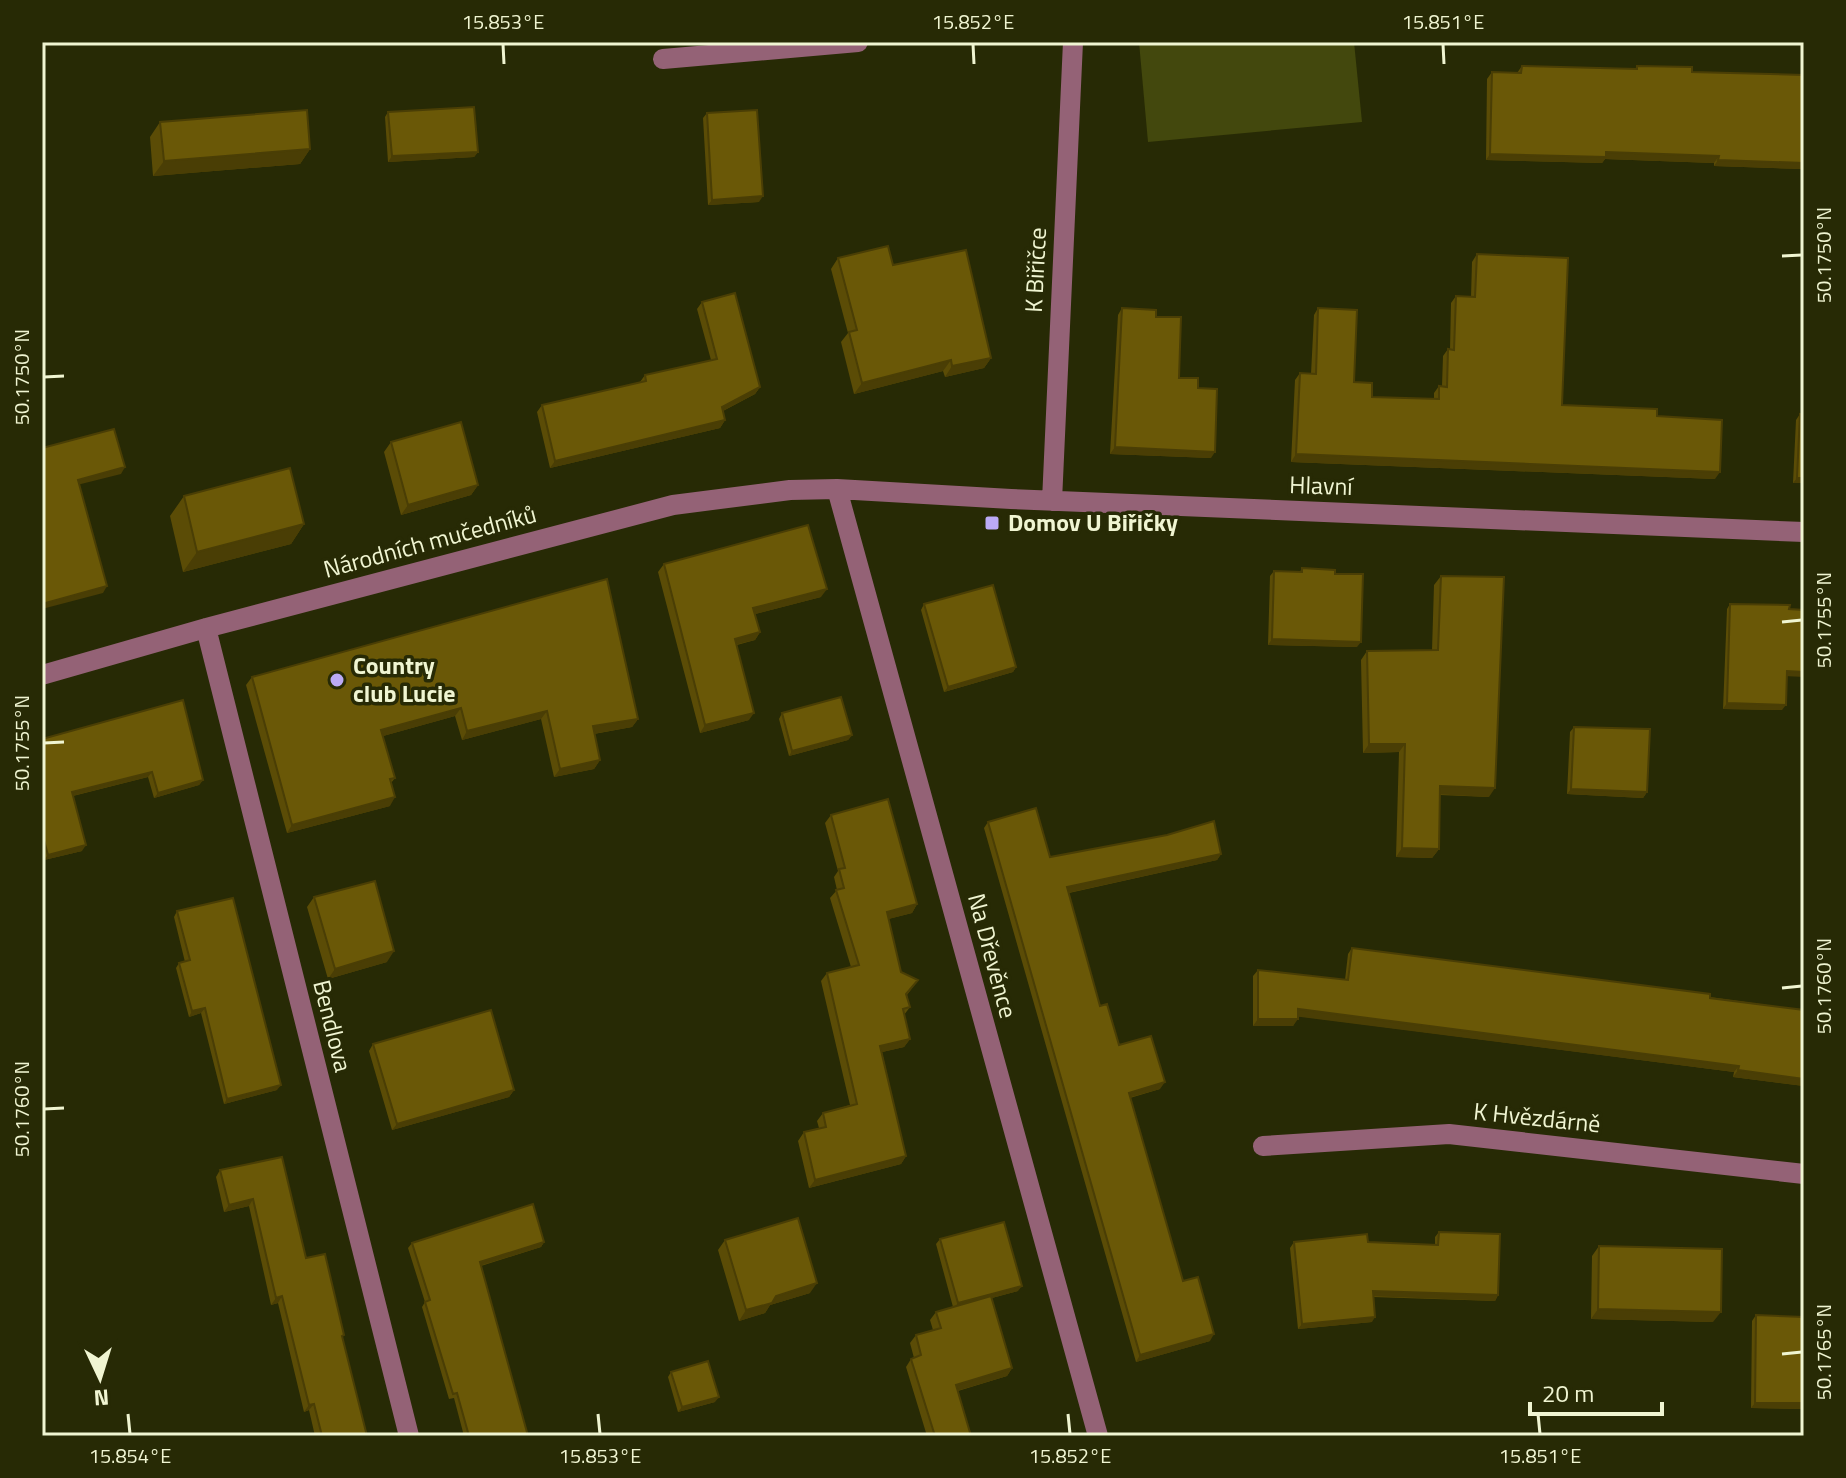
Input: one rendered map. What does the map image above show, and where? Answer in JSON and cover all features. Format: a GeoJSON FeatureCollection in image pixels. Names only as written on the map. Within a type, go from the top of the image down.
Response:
{"type":"FeatureCollection","features":[{"type":"Feature","properties":{"kind":"street"},"geometry":{"type":"LineString","coordinates":[[663,59],[858,42]]}},
{"type":"Feature","properties":{"kind":"street","name":"K Biřičce"},"geometry":{"type":"LineString","coordinates":[[1052,501],[1073,42]]}},
{"type":"Feature","properties":{"kind":"street","name":"Hlavní"},"geometry":{"type":"LineString","coordinates":[[837,489],[1052,501],[1804,532]]}},
{"type":"Feature","properties":{"kind":"street","name":"Národních mučedníků"},"geometry":{"type":"LineString","coordinates":[[42,675],[206,628],[673,505],[755,493],[837,489]]}},
{"type":"Feature","properties":{"kind":"street","name":"Na Dřevěnce"},"geometry":{"type":"LineString","coordinates":[[837,489],[1098,1436]]}},
{"type":"Feature","properties":{"kind":"street","name":"Bendlova"},"geometry":{"type":"LineString","coordinates":[[206,628],[409,1436]]}},
{"type":"Feature","properties":{"kind":"street","name":"K Hvězdárně"},"geometry":{"type":"LineString","coordinates":[[1263,1146],[1449,1134],[1804,1174]]}},
{"type":"Feature","properties":{"kind":"green space"},"geometry":{"type":"Polygon","coordinates":[[[1139,42],[1354,42],[1362,122],[1148,142],[1139,42]]]}},
{"type":"Feature","properties":{"kind":"building"},"geometry":{"type":"Polygon","coordinates":[[[1522,66],[1692,67],[1692,72],[1804,75],[1804,163],[1606,152],[1606,157],[1490,154],[1492,72],[1521,73],[1522,66]]]}},
{"type":"Feature","properties":{"kind":"building"},"geometry":{"type":"Polygon","coordinates":[[[474,107],[478,152],[392,156],[388,112],[474,107]]]}},
{"type":"Feature","properties":{"kind":"building"},"geometry":{"type":"Polygon","coordinates":[[[307,110],[310,149],[164,161],[160,122],[307,110]]]}},
{"type":"Feature","properties":{"kind":"building"},"geometry":{"type":"Polygon","coordinates":[[[757,110],[763,196],[712,200],[707,113],[757,110]]]}},
{"type":"Feature","properties":{"kind":"building"},"geometry":{"type":"Polygon","coordinates":[[[888,246],[893,265],[966,250],[991,358],[952,366],[951,360],[862,383],[849,332],[857,330],[838,258],[888,246]]]}},
{"type":"Feature","properties":{"kind":"building"},"geometry":{"type":"Polygon","coordinates":[[[1477,254],[1568,258],[1562,405],[1657,409],[1657,416],[1722,420],[1720,472],[1296,454],[1300,373],[1316,374],[1318,308],[1357,310],[1354,382],[1372,383],[1372,397],[1439,399],[1439,386],[1447,387],[1448,349],[1454,350],[1456,296],[1475,297],[1477,254]]]}},
{"type":"Feature","properties":{"kind":"building"},"geometry":{"type":"Polygon","coordinates":[[[735,293],[760,387],[722,407],[725,420],[555,461],[542,405],[646,381],[645,375],[717,359],[702,302],[735,293]]]}},
{"type":"Feature","properties":{"kind":"building"},"geometry":{"type":"Polygon","coordinates":[[[1122,308],[1156,310],[1156,317],[1181,317],[1179,378],[1198,378],[1198,388],[1217,389],[1215,452],[1115,447],[1122,308]]]}},
{"type":"Feature","properties":{"kind":"building"},"geometry":{"type":"Polygon","coordinates":[[[1800,414],[1804,415],[1804,478],[1797,478],[1800,414]]]}},
{"type":"Feature","properties":{"kind":"building"},"geometry":{"type":"Polygon","coordinates":[[[461,422],[478,485],[408,505],[391,442],[461,422]]]}},
{"type":"Feature","properties":{"kind":"building"},"geometry":{"type":"Polygon","coordinates":[[[114,429],[125,467],[78,480],[107,586],[42,604],[42,448],[114,429]]]}},
{"type":"Feature","properties":{"kind":"building"},"geometry":{"type":"Polygon","coordinates":[[[290,468],[304,524],[197,552],[184,496],[290,468]]]}},
{"type":"Feature","properties":{"kind":"building"},"geometry":{"type":"Polygon","coordinates":[[[808,525],[827,589],[753,608],[760,632],[735,639],[754,713],[705,725],[664,564],[808,525]]]}},
{"type":"Feature","properties":{"kind":"building"},"geometry":{"type":"Polygon","coordinates":[[[1302,568],[1335,570],[1335,574],[1363,574],[1361,642],[1272,639],[1274,571],[1302,572],[1302,568]]]}},
{"type":"Feature","properties":{"kind":"building"},"geometry":{"type":"Polygon","coordinates":[[[1441,576],[1504,577],[1495,788],[1440,786],[1439,849],[1402,848],[1405,744],[1369,744],[1367,651],[1438,650],[1441,576]]]}},
{"type":"Feature","properties":{"kind":"building"},"geometry":{"type":"Polygon","coordinates":[[[607,579],[638,719],[593,726],[600,760],[560,769],[547,711],[467,731],[461,708],[381,730],[395,778],[390,779],[395,797],[292,825],[252,677],[607,579]]]}},
{"type":"Feature","properties":{"kind":"building"},"geometry":{"type":"Polygon","coordinates":[[[993,585],[1016,667],[948,687],[924,604],[993,585]]]}},
{"type":"Feature","properties":{"kind":"building"},"geometry":{"type":"Polygon","coordinates":[[[1730,604],[1790,605],[1789,609],[1804,610],[1804,672],[1787,671],[1786,705],[1727,703],[1730,604]]]}},
{"type":"Feature","properties":{"kind":"building"},"geometry":{"type":"Polygon","coordinates":[[[841,697],[852,735],[792,751],[782,713],[841,697]]]}},
{"type":"Feature","properties":{"kind":"building"},"geometry":{"type":"Polygon","coordinates":[[[183,700],[203,780],[158,793],[152,772],[72,792],[86,845],[48,855],[42,833],[42,739],[183,700]]]}},
{"type":"Feature","properties":{"kind":"building"},"geometry":{"type":"Polygon","coordinates":[[[1574,727],[1650,729],[1647,792],[1571,789],[1574,727]]]}},
{"type":"Feature","properties":{"kind":"building"},"geometry":{"type":"Polygon","coordinates":[[[888,799],[917,904],[887,912],[901,972],[918,980],[906,994],[910,1007],[903,1009],[910,1039],[880,1046],[906,1156],[815,1180],[804,1132],[826,1127],[823,1113],[857,1104],[827,973],[859,965],[836,890],[844,888],[839,869],[845,868],[831,815],[888,799]]]}},
{"type":"Feature","properties":{"kind":"building"},"geometry":{"type":"Polygon","coordinates":[[[1036,808],[1050,857],[1167,835],[1214,821],[1221,854],[1067,887],[1100,1006],[1107,1004],[1119,1045],[1151,1036],[1165,1082],[1129,1093],[1183,1281],[1198,1277],[1214,1334],[1140,1355],[988,822],[1036,808]]]}},
{"type":"Feature","properties":{"kind":"building"},"geometry":{"type":"Polygon","coordinates":[[[375,881],[394,951],[335,969],[314,897],[375,881]]]}},
{"type":"Feature","properties":{"kind":"building"},"geometry":{"type":"Polygon","coordinates":[[[233,898],[281,1085],[227,1099],[205,1008],[192,1011],[179,963],[190,960],[177,911],[233,898]]]}},
{"type":"Feature","properties":{"kind":"building"},"geometry":{"type":"Polygon","coordinates":[[[1352,948],[1710,994],[1710,998],[1804,1010],[1804,1079],[1738,1070],[1739,1066],[1298,1009],[1298,1019],[1258,1019],[1258,970],[1348,980],[1352,948]]]}},
{"type":"Feature","properties":{"kind":"building"},"geometry":{"type":"Polygon","coordinates":[[[491,1010],[514,1090],[397,1124],[373,1044],[491,1010]]]}},
{"type":"Feature","properties":{"kind":"building"},"geometry":{"type":"Polygon","coordinates":[[[282,1157],[306,1258],[325,1254],[367,1436],[322,1436],[314,1404],[309,1405],[282,1296],[276,1298],[253,1199],[229,1205],[220,1170],[282,1157]]]}},
{"type":"Feature","properties":{"kind":"building"},"geometry":{"type":"Polygon","coordinates":[[[533,1204],[544,1242],[480,1262],[528,1436],[469,1436],[425,1302],[430,1300],[412,1243],[533,1204]]]}},
{"type":"Feature","properties":{"kind":"building"},"geometry":{"type":"Polygon","coordinates":[[[798,1218],[817,1283],[776,1296],[772,1303],[746,1310],[725,1240],[798,1218]]]}},
{"type":"Feature","properties":{"kind":"building"},"geometry":{"type":"Polygon","coordinates":[[[1004,1222],[1022,1286],[958,1303],[940,1239],[1004,1222]]]}},
{"type":"Feature","properties":{"kind":"building"},"geometry":{"type":"Polygon","coordinates":[[[1439,1232],[1500,1234],[1498,1295],[1373,1291],[1375,1317],[1302,1324],[1294,1242],[1367,1234],[1368,1242],[1438,1245],[1439,1232]]]}},
{"type":"Feature","properties":{"kind":"building"},"geometry":{"type":"Polygon","coordinates":[[[1599,1246],[1722,1249],[1721,1312],[1598,1309],[1599,1246]]]}},
{"type":"Feature","properties":{"kind":"building"},"geometry":{"type":"Polygon","coordinates":[[[991,1296],[1012,1368],[956,1385],[971,1436],[935,1436],[911,1359],[921,1355],[916,1335],[941,1328],[936,1312],[991,1296]]]}},
{"type":"Feature","properties":{"kind":"building"},"geometry":{"type":"Polygon","coordinates":[[[1756,1315],[1804,1317],[1804,1403],[1755,1403],[1756,1315]]]}},
{"type":"Feature","properties":{"kind":"building"},"geometry":{"type":"Polygon","coordinates":[[[708,1361],[719,1397],[682,1407],[671,1372],[708,1361]]]}},
{"type":"Feature","properties":{"kind":"place","name":"Domov U Biřičky"},"geometry":{"type":"Point","coordinates":[992,523]}},
{"type":"Feature","properties":{"kind":"place","name":"Country club Lucie"},"geometry":{"type":"Point","coordinates":[337,680]}}]}
